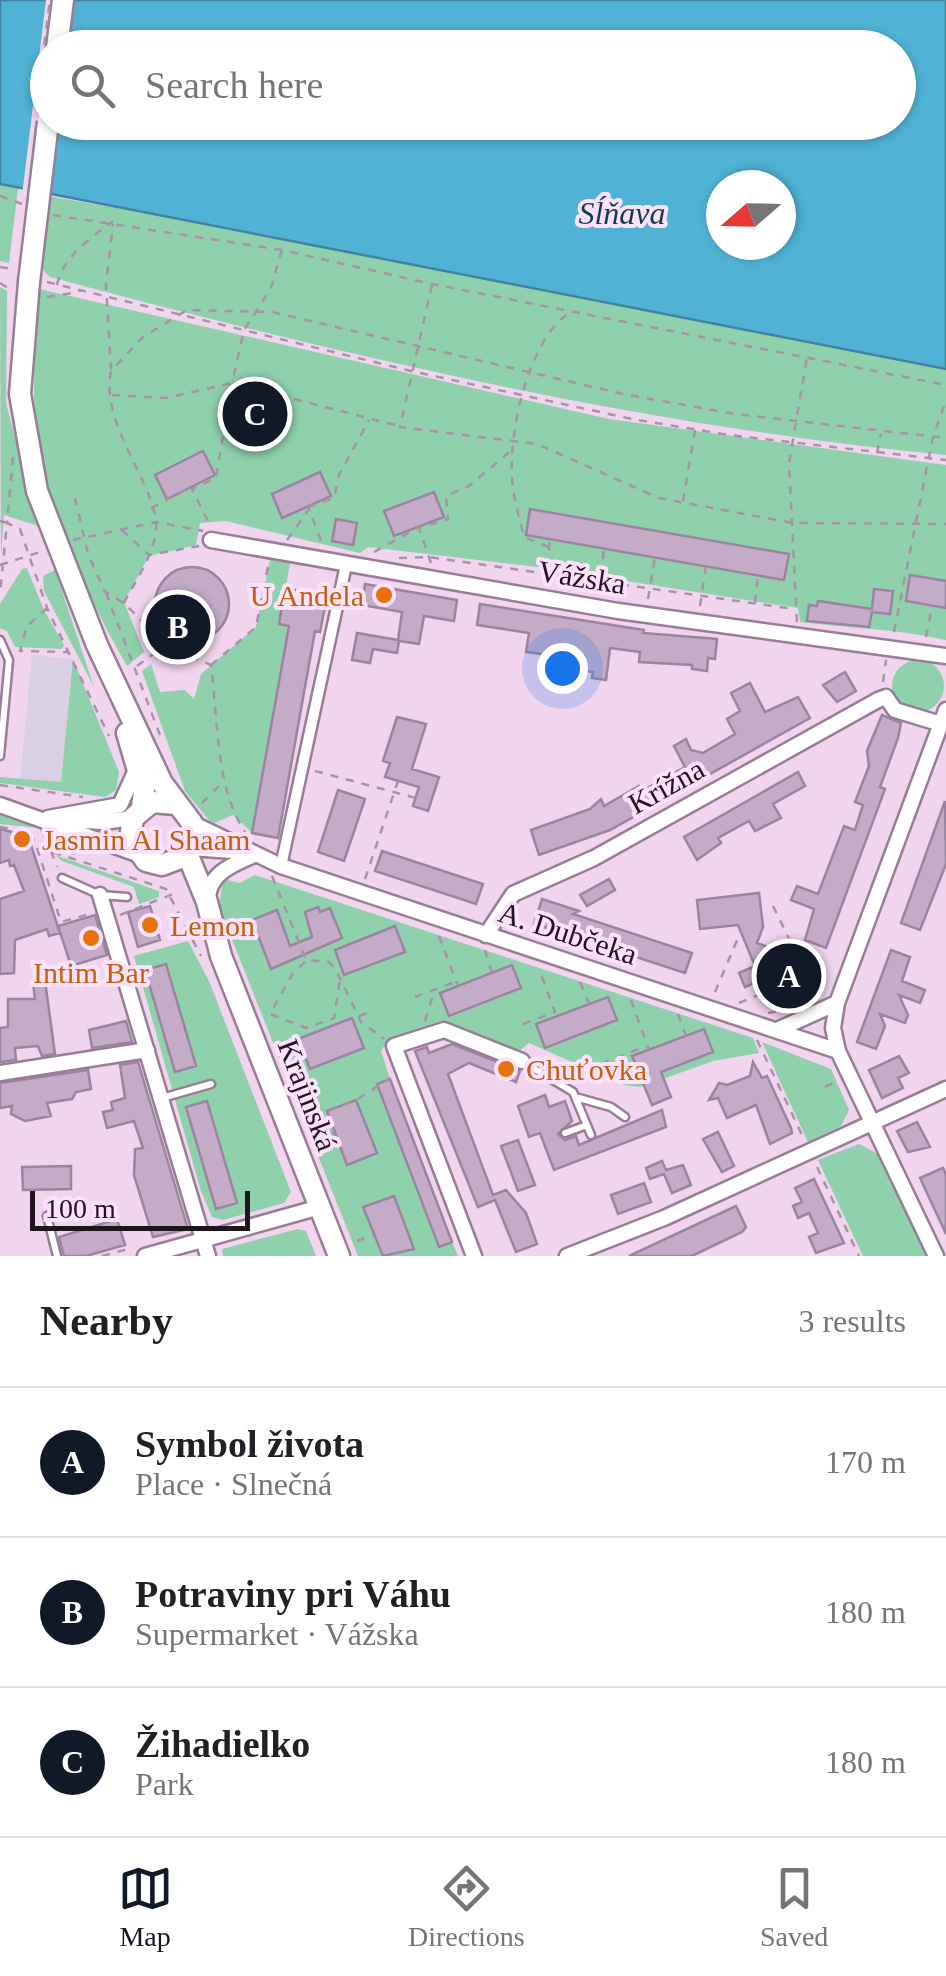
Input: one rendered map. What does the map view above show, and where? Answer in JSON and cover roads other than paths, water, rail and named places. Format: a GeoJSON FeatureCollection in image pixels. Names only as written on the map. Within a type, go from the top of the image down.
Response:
{"type":"FeatureCollection","features":[{"type":"Feature","properties":{"kind":"main road"},"geometry":{"type":"LineString","coordinates":[[60,30],[63,0]]}},
{"type":"Feature","properties":{"kind":"main road"},"geometry":{"type":"LineString","coordinates":[[46,140],[20,375],[27,452],[44,513],[97,646],[137,764],[144,791],[129,834],[137,854],[162,865],[188,851],[194,816],[175,804],[158,801],[137,813]]}},
{"type":"Feature","properties":{"kind":"main road"},"geometry":{"type":"LineString","coordinates":[[97,646],[175,804]]}},
{"type":"Feature","properties":{"kind":"main road","name":"Krajinská"},"geometry":{"type":"LineString","coordinates":[[188,851],[208,902],[213,959]]}},
{"type":"Feature","properties":{"kind":"main road","name":"Krajinská"},"geometry":{"type":"LineString","coordinates":[[162,865],[184,888],[339,1256]]}},
{"type":"Feature","properties":{"kind":"street","name":"Vážska"},"geometry":{"type":"LineString","coordinates":[[210,540],[597,608],[946,656]]}},
{"type":"Feature","properties":{"kind":"street"},"geometry":{"type":"LineString","coordinates":[[277,864],[304,768],[346,565]]}},
{"type":"Feature","properties":{"kind":"street","name":"Krížna"},"geometry":{"type":"LineString","coordinates":[[484,940],[513,894],[594,858],[882,698],[895,710],[944,717]]}},
{"type":"Feature","properties":{"kind":"street"},"geometry":{"type":"LineString","coordinates":[[936,1256],[838,1051],[833,1028],[836,1003],[944,717]]}},
{"type":"Feature","properties":{"kind":"street"},"geometry":{"type":"LineString","coordinates":[[45,819],[120,805],[137,764]]}},
{"type":"Feature","properties":{"kind":"street"},"geometry":{"type":"LineString","coordinates":[[1,805],[137,854]]}},
{"type":"Feature","properties":{"kind":"street"},"geometry":{"type":"LineString","coordinates":[[45,819],[103,822],[137,813]]}},
{"type":"Feature","properties":{"kind":"street","name":"A. Dubčeka"},"geometry":{"type":"LineString","coordinates":[[194,816],[254,855]]}},
{"type":"Feature","properties":{"kind":"street","name":"A. Dubčeka"},"geometry":{"type":"LineString","coordinates":[[188,851],[213,847],[254,855],[484,940],[747,1015],[838,1051]]}},
{"type":"Feature","properties":{"kind":"street"},"geometry":{"type":"LineString","coordinates":[[208,902],[208,886],[216,877],[254,855]]}},
{"type":"Feature","properties":{"kind":"street"},"geometry":{"type":"LineString","coordinates":[[100,895],[208,1256]]}},
{"type":"Feature","properties":{"kind":"street"},"geometry":{"type":"LineString","coordinates":[[777,1030],[836,1003]]}},
{"type":"Feature","properties":{"kind":"street"},"geometry":{"type":"LineString","coordinates":[[474,1256],[394,1046],[444,1030],[522,1061]]}},
{"type":"Feature","properties":{"kind":"street"},"geometry":{"type":"LineString","coordinates":[[0,1073],[147,1050]]}},
{"type":"Feature","properties":{"kind":"street"},"geometry":{"type":"LineString","coordinates":[[566,1256],[946,1089]]}},
{"type":"Feature","properties":{"kind":"street"},"geometry":{"type":"LineString","coordinates":[[140,1252],[320,1207]]}},
{"type":"Feature","properties":{"kind":"lane"},"geometry":{"type":"LineString","coordinates":[[0,640],[9,660],[0,756]]}},
{"type":"Feature","properties":{"kind":"lane"},"geometry":{"type":"LineString","coordinates":[[62,878],[100,895],[126,897]]}},
{"type":"Feature","properties":{"kind":"lane"},"geometry":{"type":"LineString","coordinates":[[522,1061],[562,1082],[578,1098],[591,1135]]}},
{"type":"Feature","properties":{"kind":"lane"},"geometry":{"type":"LineString","coordinates":[[161,1098],[212,1084]]}},
{"type":"Feature","properties":{"kind":"lane"},"geometry":{"type":"LineString","coordinates":[[578,1098],[611,1107],[625,1117]]}},
{"type":"Feature","properties":{"kind":"lane"},"geometry":{"type":"LineString","coordinates":[[565,1134],[588,1125]]}},
{"type":"Feature","properties":{"kind":"lane"},"geometry":{"type":"LineString","coordinates":[[57,1256],[47,1216],[70,1210]]}},
{"type":"Feature","properties":{"kind":"water","name":"Sĺňava"},"geometry":{"type":"Polygon","coordinates":[[[0,0],[946,0],[946,369],[0,184],[0,0]]]}},
{"type":"Feature","properties":{"kind":"place","name":"Žihadielko"},"geometry":{"type":"Point","coordinates":[255,414]}},
{"type":"Feature","properties":{"kind":"place","name":"U Andela"},"geometry":{"type":"Point","coordinates":[384,595]}},
{"type":"Feature","properties":{"kind":"place","name":"Potraviny pri Váhu"},"geometry":{"type":"Point","coordinates":[178,627]}},
{"type":"Feature","properties":{"kind":"place","name":"Jasmin Al Shaam"},"geometry":{"type":"Point","coordinates":[22,839]}},
{"type":"Feature","properties":{"kind":"place","name":"Lemon"},"geometry":{"type":"Point","coordinates":[150,925]}},
{"type":"Feature","properties":{"kind":"place","name":"Intim Bar"},"geometry":{"type":"Point","coordinates":[91,938]}},
{"type":"Feature","properties":{"kind":"place","name":"Symbol života"},"geometry":{"type":"Point","coordinates":[789,976]}},
{"type":"Feature","properties":{"kind":"place","name":"Chuťovka"},"geometry":{"type":"Point","coordinates":[506,1069]}}]}
